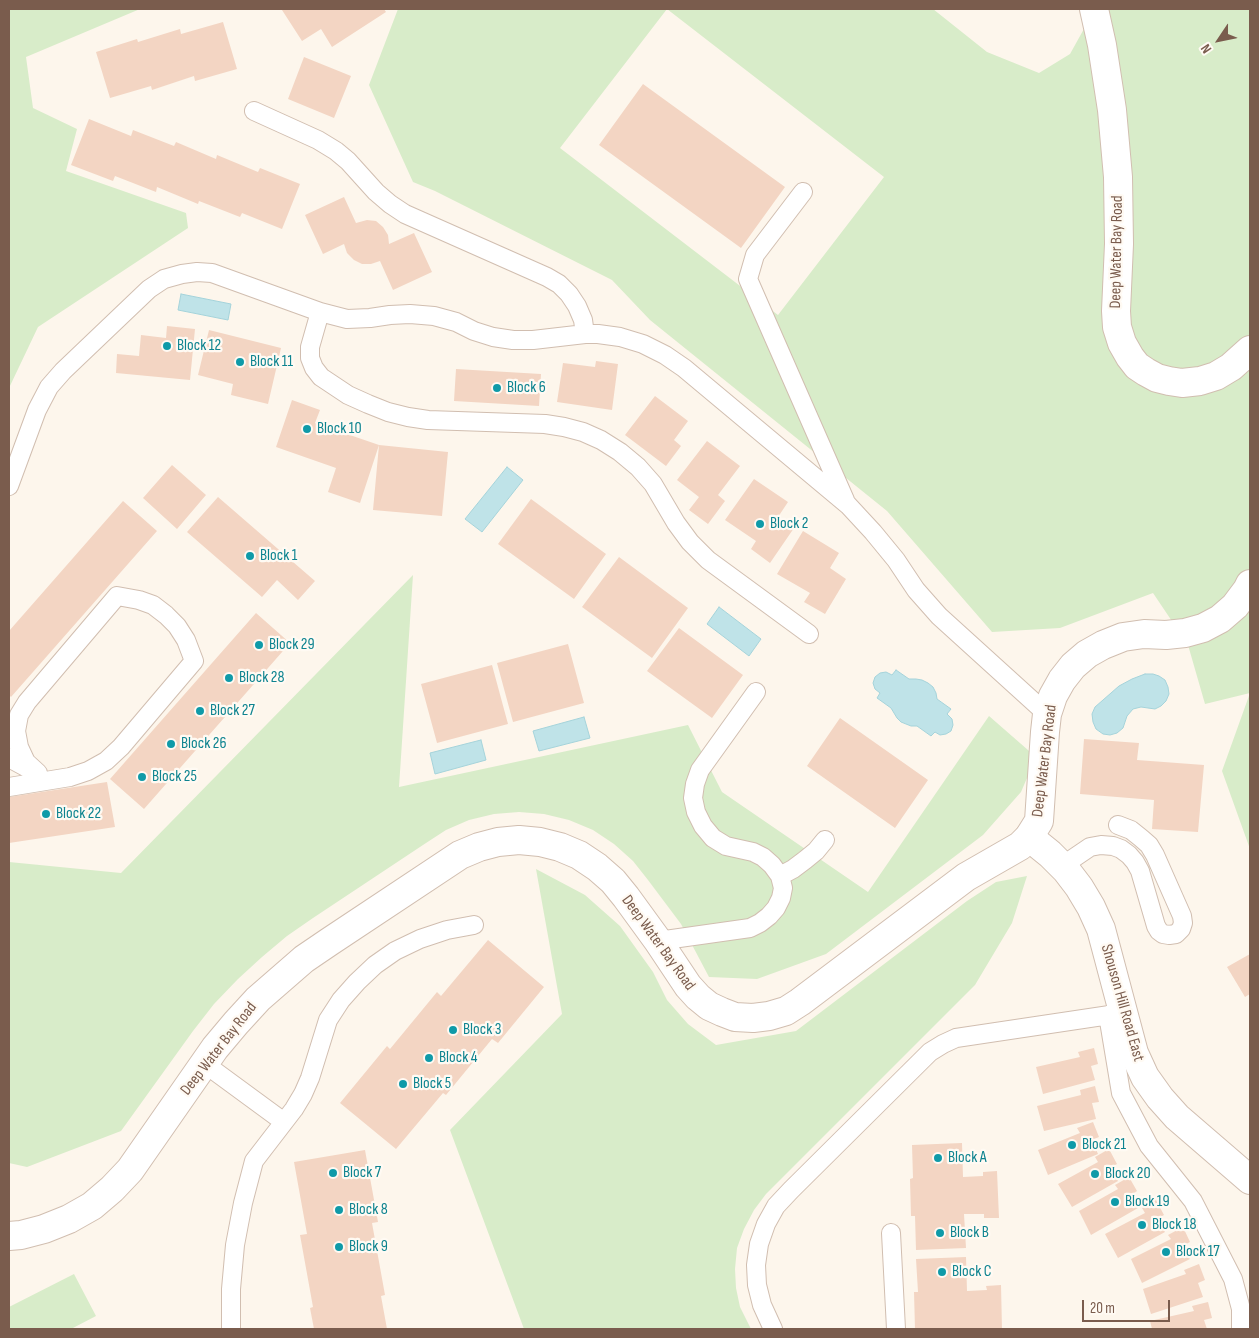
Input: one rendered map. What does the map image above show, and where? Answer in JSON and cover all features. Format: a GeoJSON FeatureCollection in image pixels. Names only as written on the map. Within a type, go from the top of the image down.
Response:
{"type":"FeatureCollection","features":[{"type":"Feature","properties":{"kind":"street","name":"Deep Water Bay Road"},"geometry":{"type":"LineString","coordinates":[[1094,9],[1111,101],[1118,177],[1119,244],[1116,311],[1117,328],[1122,343],[1137,366],[1146,372],[1157,378],[1182,383],[1200,381],[1216,376],[1250,350]]}},
{"type":"Feature","properties":{"kind":"street","name":"Deep Water Bay Road"},"geometry":{"type":"LineString","coordinates":[[9,1236],[44,1229],[69,1219],[92,1206],[130,1170],[216,1048],[236,1023],[280,978],[304,959],[442,866],[460,855],[479,847],[498,842],[519,840],[540,842],[560,847],[579,855],[613,881],[658,941],[688,986],[709,1006],[735,1017],[770,1016],[786,1011],[966,877],[1020,846],[1028,837],[1039,821],[1047,714],[1053,696],[1073,666],[1087,654],[1102,645],[1123,637],[1144,634],[1166,635],[1185,633],[1203,628],[1220,619],[1235,606],[1250,584]]}},
{"type":"Feature","properties":{"kind":"street","name":"Shouson Hill Road East"},"geometry":{"type":"LineString","coordinates":[[1028,837],[1062,866],[1079,886],[1092,907],[1100,930],[1115,1014],[1145,1077],[1177,1117],[1250,1180]]}},
{"type":"Feature","properties":{"kind":"lane"},"geometry":{"type":"LineString","coordinates":[[254,111],[318,140],[336,151],[348,161],[376,192],[405,214],[547,276],[559,284],[577,306],[586,334]]}},
{"type":"Feature","properties":{"kind":"lane"},"geometry":{"type":"LineString","coordinates":[[803,192],[755,255],[748,279],[848,505]]}},
{"type":"Feature","properties":{"kind":"lane"},"geometry":{"type":"LineString","coordinates":[[9,486],[37,410],[50,386],[63,371],[149,289],[164,279],[182,274],[212,273],[320,312],[348,318],[410,314],[434,316],[456,322],[474,331],[493,337],[513,340],[533,340],[586,334],[620,337],[643,344],[664,354],[684,368],[848,505],[896,560],[916,590],[939,616],[1047,714]]}},
{"type":"Feature","properties":{"kind":"lane"},"geometry":{"type":"LineString","coordinates":[[320,312],[310,347],[310,358],[314,368],[321,377],[348,395],[388,412],[408,417],[428,420],[545,424],[583,432],[601,440],[620,452],[638,467],[653,484],[685,535],[708,560],[808,634]]}},
{"type":"Feature","properties":{"kind":"lane"},"geometry":{"type":"LineString","coordinates":[[9,787],[44,777],[70,777],[88,771],[106,761],[121,747],[194,661],[178,626],[166,614],[138,600],[117,596],[27,702],[20,715],[16,731],[19,747],[26,762],[44,777]]}},
{"type":"Feature","properties":{"kind":"lane"},"geometry":{"type":"LineString","coordinates":[[658,941],[750,928],[769,916],[781,898],[783,888],[780,876],[772,865],[763,857],[753,852],[726,846],[713,838],[703,826],[696,812],[694,798],[695,784],[700,770],[756,692]]}},
{"type":"Feature","properties":{"kind":"lane"},"geometry":{"type":"LineString","coordinates":[[9,758],[44,777]]}},
{"type":"Feature","properties":{"kind":"lane"},"geometry":{"type":"LineString","coordinates":[[1062,866],[1090,847],[1101,845],[1122,849],[1140,870],[1159,931],[1169,935],[1176,934],[1181,930],[1182,916],[1155,855],[1149,845],[1141,838],[1131,830],[1118,825]]}},
{"type":"Feature","properties":{"kind":"lane"},"geometry":{"type":"LineString","coordinates":[[780,876],[805,860],[825,840]]}},
{"type":"Feature","properties":{"kind":"lane"},"geometry":{"type":"LineString","coordinates":[[231,1329],[235,1245],[254,1161],[294,1109],[303,1094],[310,1078],[328,1020],[341,1000],[357,982],[375,965],[395,951],[420,938],[474,925]]}},
{"type":"Feature","properties":{"kind":"lane"},"geometry":{"type":"LineString","coordinates":[[773,1329],[762,1305],[757,1285],[756,1265],[759,1244],[766,1224],[776,1206],[930,1052],[956,1038],[1115,1014],[1121,1094],[1149,1146],[1193,1201],[1229,1270],[1241,1309],[1241,1329]]}},
{"type":"Feature","properties":{"kind":"lane"},"geometry":{"type":"LineString","coordinates":[[205,1064],[284,1122]]}},
{"type":"Feature","properties":{"kind":"lane"},"geometry":{"type":"LineString","coordinates":[[892,1233],[896,1329]]}},
{"type":"Feature","properties":{"kind":"green space"},"geometry":{"type":"Polygon","coordinates":[[[9,9],[140,9],[26,57],[33,108],[77,129],[66,171],[186,213],[188,228],[38,327],[9,388],[9,9]]]}},
{"type":"Feature","properties":{"kind":"green space"},"geometry":{"type":"Polygon","coordinates":[[[398,9],[667,9],[933,9],[987,52],[1039,73],[1070,54],[1095,9],[1250,9],[1250,693],[1205,704],[1188,645],[1153,593],[1060,628],[992,632],[887,511],[650,320],[612,280],[435,191],[413,182],[369,85],[398,9]],[[667,9],[560,148],[778,315],[884,177],[667,9]]]}},
{"type":"Feature","properties":{"kind":"green space"},"geometry":{"type":"Polygon","coordinates":[[[413,575],[399,787],[688,725],[722,792],[868,892],[989,716],[1036,757],[1021,792],[983,835],[826,954],[757,979],[709,977],[681,924],[648,880],[633,861],[614,844],[593,830],[569,820],[544,814],[519,812],[494,814],[469,820],[446,830],[426,843],[287,936],[262,957],[214,1004],[121,1131],[27,1167],[9,1163],[9,862],[121,873],[413,575]]]}},
{"type":"Feature","properties":{"kind":"green space"},"geometry":{"type":"Polygon","coordinates":[[[1250,693],[1250,849],[1222,771],[1250,693]]]}},
{"type":"Feature","properties":{"kind":"green space"},"geometry":{"type":"Polygon","coordinates":[[[536,869],[585,895],[620,926],[653,972],[667,1000],[688,1024],[716,1045],[796,1031],[967,901],[996,882],[1027,876],[1012,923],[975,985],[766,1194],[754,1210],[737,1248],[735,1269],[740,1307],[751,1329],[524,1329],[450,1130],[562,1014],[536,869]]]}},
{"type":"Feature","properties":{"kind":"green space"},"geometry":{"type":"Polygon","coordinates":[[[74,1274],[96,1316],[71,1329],[9,1329],[9,1307],[74,1274]]]}},
{"type":"Feature","properties":{"kind":"water"},"geometry":{"type":"Polygon","coordinates":[[[181,294],[231,304],[228,320],[178,310],[181,294]]]}},
{"type":"Feature","properties":{"kind":"water"},"geometry":{"type":"Polygon","coordinates":[[[507,467],[523,480],[482,532],[465,519],[507,467]]]}},
{"type":"Feature","properties":{"kind":"water"},"geometry":{"type":"Polygon","coordinates":[[[719,607],[761,639],[749,656],[707,624],[719,607]]]}},
{"type":"Feature","properties":{"kind":"water"},"geometry":{"type":"Polygon","coordinates":[[[896,670],[909,679],[922,680],[933,687],[937,699],[951,709],[947,714],[952,719],[951,731],[940,735],[935,732],[931,736],[917,726],[901,722],[891,708],[877,698],[880,693],[875,689],[873,683],[875,677],[880,673],[886,672],[892,675],[896,670]]]}},
{"type":"Feature","properties":{"kind":"water"},"geometry":{"type":"Polygon","coordinates":[[[1145,674],[1153,674],[1165,680],[1169,694],[1166,701],[1155,709],[1141,707],[1133,709],[1127,716],[1123,728],[1117,733],[1103,734],[1096,729],[1092,714],[1095,707],[1119,686],[1145,674]]]}},
{"type":"Feature","properties":{"kind":"water"},"geometry":{"type":"Polygon","coordinates":[[[584,717],[590,738],[539,751],[533,731],[584,717]]]}},
{"type":"Feature","properties":{"kind":"water"},"geometry":{"type":"Polygon","coordinates":[[[481,740],[486,760],[435,774],[430,753],[481,740]]]}},
{"type":"Feature","properties":{"kind":"building"},"geometry":{"type":"Polygon","coordinates":[[[283,9],[384,9],[386,12],[332,47],[321,29],[302,41],[283,9]]]}},
{"type":"Feature","properties":{"kind":"building"},"geometry":{"type":"Polygon","coordinates":[[[223,22],[237,69],[195,81],[194,76],[152,90],[151,86],[110,98],[96,52],[137,39],[138,42],[180,29],[181,34],[223,22]]]}},
{"type":"Feature","properties":{"kind":"building"},"geometry":{"type":"Polygon","coordinates":[[[304,57],[351,76],[334,118],[288,99],[304,57]]]}},
{"type":"Feature","properties":{"kind":"building"},"geometry":{"type":"Polygon","coordinates":[[[643,84],[785,187],[741,248],[599,145],[643,84]]]}},
{"type":"Feature","properties":{"kind":"building"},"geometry":{"type":"Polygon","coordinates":[[[89,119],[131,136],[133,130],[174,146],[176,142],[216,159],[217,155],[258,172],[260,168],[300,184],[282,229],[242,213],[240,217],[199,201],[198,204],[157,187],[156,192],[115,176],[113,181],[71,165],[89,119]]]}},
{"type":"Feature","properties":{"kind":"building"},"geometry":{"type":"Polygon","coordinates":[[[344,197],[356,223],[367,220],[376,221],[388,235],[389,244],[414,233],[432,272],[393,290],[380,261],[362,264],[354,260],[347,253],[344,244],[323,254],[305,215],[344,197]]]}},
{"type":"Feature","properties":{"kind":"building","name":"Block 12"},"geometry":{"type":"Polygon","coordinates":[[[167,326],[195,329],[190,380],[116,373],[117,354],[139,356],[141,335],[166,338],[167,326]]]}},
{"type":"Feature","properties":{"kind":"building","name":"Block 11"},"geometry":{"type":"Polygon","coordinates":[[[209,330],[281,348],[268,404],[231,395],[233,384],[198,375],[209,330]]]}},
{"type":"Feature","properties":{"kind":"building"},"geometry":{"type":"Polygon","coordinates":[[[596,361],[618,364],[612,410],[557,402],[563,363],[595,367],[596,361]]]}},
{"type":"Feature","properties":{"kind":"building","name":"Block 6"},"geometry":{"type":"Polygon","coordinates":[[[456,369],[541,374],[539,406],[454,401],[456,369]]]}},
{"type":"Feature","properties":{"kind":"building"},"geometry":{"type":"Polygon","coordinates":[[[655,396],[688,421],[674,440],[681,446],[666,466],[625,435],[655,396]]]}},
{"type":"Feature","properties":{"kind":"building"},"geometry":{"type":"Polygon","coordinates":[[[292,400],[320,410],[315,423],[379,445],[360,503],[328,492],[336,468],[276,447],[292,400]]]}},
{"type":"Feature","properties":{"kind":"building"},"geometry":{"type":"Polygon","coordinates":[[[707,441],[740,466],[718,495],[725,501],[708,524],[689,510],[699,497],[677,480],[707,441]]]}},
{"type":"Feature","properties":{"kind":"building"},"geometry":{"type":"Polygon","coordinates":[[[379,445],[448,452],[442,516],[373,510],[379,445]]]}},
{"type":"Feature","properties":{"kind":"building"},"geometry":{"type":"Polygon","coordinates":[[[172,465],[206,495],[177,529],[143,498],[172,465]]]}},
{"type":"Feature","properties":{"kind":"building","name":"Block 2"},"geometry":{"type":"Polygon","coordinates":[[[754,479],[788,502],[778,517],[794,528],[770,563],[751,549],[756,541],[725,520],[754,479]]]}},
{"type":"Feature","properties":{"kind":"building","name":"Block 1"},"geometry":{"type":"Polygon","coordinates":[[[218,497],[315,581],[298,600],[277,580],[262,597],[187,532],[218,497]]]}},
{"type":"Feature","properties":{"kind":"building"},"geometry":{"type":"Polygon","coordinates":[[[531,499],[606,554],[574,599],[498,544],[531,499]]]}},
{"type":"Feature","properties":{"kind":"building"},"geometry":{"type":"Polygon","coordinates":[[[123,501],[157,531],[11,697],[9,695],[9,631],[123,501]]]}},
{"type":"Feature","properties":{"kind":"building"},"geometry":{"type":"Polygon","coordinates":[[[803,531],[839,553],[830,568],[846,579],[825,614],[804,602],[810,593],[777,574],[803,531]]]}},
{"type":"Feature","properties":{"kind":"building"},"geometry":{"type":"Polygon","coordinates":[[[619,557],[688,608],[652,658],[582,607],[619,557]]]}},
{"type":"Feature","properties":{"kind":"building"},"geometry":{"type":"Polygon","coordinates":[[[256,613],[290,643],[144,809],[110,779],[256,613]]]}},
{"type":"Feature","properties":{"kind":"building"},"geometry":{"type":"Polygon","coordinates":[[[679,628],[743,675],[712,718],[647,671],[679,628]]]}},
{"type":"Feature","properties":{"kind":"building"},"geometry":{"type":"Polygon","coordinates":[[[568,644],[584,703],[513,722],[497,663],[568,644]]]}},
{"type":"Feature","properties":{"kind":"building"},"geometry":{"type":"Polygon","coordinates":[[[492,665],[508,724],[437,743],[421,684],[492,665]]]}},
{"type":"Feature","properties":{"kind":"building"},"geometry":{"type":"Polygon","coordinates":[[[840,718],[928,780],[895,828],[807,766],[840,718]]]}},
{"type":"Feature","properties":{"kind":"building"},"geometry":{"type":"Polygon","coordinates":[[[1084,739],[1139,743],[1137,760],[1204,765],[1198,832],[1152,829],[1154,800],[1080,794],[1084,739]]]}},
{"type":"Feature","properties":{"kind":"building"},"geometry":{"type":"Polygon","coordinates":[[[107,782],[115,827],[9,843],[9,797],[107,782]]]}},
{"type":"Feature","properties":{"kind":"building"},"geometry":{"type":"Polygon","coordinates":[[[488,940],[544,987],[498,1043],[492,1039],[446,1095],[443,1093],[396,1149],[340,1103],[387,1046],[390,1049],[437,992],[441,996],[488,940]]]}},
{"type":"Feature","properties":{"kind":"building"},"geometry":{"type":"Polygon","coordinates":[[[1250,954],[1250,994],[1245,997],[1227,967],[1250,954]]]}},
{"type":"Feature","properties":{"kind":"building"},"geometry":{"type":"Polygon","coordinates":[[[1094,1048],[1098,1064],[1091,1066],[1095,1080],[1043,1094],[1036,1067],[1080,1057],[1078,1052],[1094,1048]]]}},
{"type":"Feature","properties":{"kind":"building"},"geometry":{"type":"Polygon","coordinates":[[[1095,1086],[1099,1102],[1092,1103],[1096,1119],[1044,1131],[1037,1106],[1081,1095],[1080,1090],[1095,1086]]]}},
{"type":"Feature","properties":{"kind":"building","name":"Block 21"},"geometry":{"type":"Polygon","coordinates":[[[1093,1122],[1099,1137],[1092,1140],[1098,1154],[1048,1175],[1038,1150],[1080,1133],[1077,1128],[1093,1122]]]}},
{"type":"Feature","properties":{"kind":"building"},"geometry":{"type":"Polygon","coordinates":[[[962,1143],[963,1177],[983,1176],[983,1172],[997,1171],[999,1218],[984,1218],[984,1214],[964,1214],[966,1248],[916,1250],[915,1216],[911,1216],[910,1179],[913,1178],[912,1145],[962,1143]]]}},
{"type":"Feature","properties":{"kind":"building","name":"Block 20"},"geometry":{"type":"Polygon","coordinates":[[[1109,1149],[1117,1164],[1111,1167],[1118,1181],[1072,1207],[1058,1184],[1098,1162],[1095,1157],[1109,1149]]]}},
{"type":"Feature","properties":{"kind":"building"},"geometry":{"type":"Polygon","coordinates":[[[365,1150],[378,1222],[372,1223],[385,1295],[381,1296],[387,1329],[314,1329],[310,1308],[313,1307],[300,1235],[307,1234],[294,1162],[365,1150]]]}},
{"type":"Feature","properties":{"kind":"building","name":"Block 19"},"geometry":{"type":"Polygon","coordinates":[[[1129,1177],[1137,1191],[1131,1195],[1138,1208],[1091,1235],[1079,1211],[1118,1189],[1115,1185],[1129,1177]]]}},
{"type":"Feature","properties":{"kind":"building","name":"Block 18"},"geometry":{"type":"Polygon","coordinates":[[[1156,1200],[1164,1215],[1158,1218],[1165,1232],[1118,1258],[1105,1234],[1145,1213],[1142,1208],[1156,1200]]]}},
{"type":"Feature","properties":{"kind":"building","name":"Block 17"},"geometry":{"type":"Polygon","coordinates":[[[1183,1227],[1190,1242],[1184,1245],[1190,1259],[1142,1283],[1131,1259],[1171,1239],[1168,1235],[1183,1227]]]}},
{"type":"Feature","properties":{"kind":"building","name":"Block C"},"geometry":{"type":"Polygon","coordinates":[[[966,1257],[967,1291],[987,1290],[986,1286],[1001,1285],[1002,1329],[915,1329],[914,1292],[918,1292],[916,1259],[966,1257]]]}},
{"type":"Feature","properties":{"kind":"building"},"geometry":{"type":"Polygon","coordinates":[[[1199,1264],[1205,1280],[1198,1283],[1203,1297],[1151,1314],[1143,1289],[1186,1274],[1184,1270],[1199,1264]]]}},
{"type":"Feature","properties":{"kind":"building"},"geometry":{"type":"Polygon","coordinates":[[[1208,1302],[1212,1318],[1204,1320],[1207,1329],[1152,1329],[1150,1321],[1194,1311],[1192,1306],[1208,1302]]]}},
{"type":"Feature","properties":{"kind":"place","name":"Block 12"},"geometry":{"type":"Point","coordinates":[167,346]}},
{"type":"Feature","properties":{"kind":"place","name":"Block 11"},"geometry":{"type":"Point","coordinates":[240,362]}},
{"type":"Feature","properties":{"kind":"place","name":"Block 6"},"geometry":{"type":"Point","coordinates":[497,388]}},
{"type":"Feature","properties":{"kind":"place","name":"Block 10"},"geometry":{"type":"Point","coordinates":[307,429]}},
{"type":"Feature","properties":{"kind":"place","name":"Block 2"},"geometry":{"type":"Point","coordinates":[760,524]}},
{"type":"Feature","properties":{"kind":"place","name":"Block 1"},"geometry":{"type":"Point","coordinates":[250,556]}},
{"type":"Feature","properties":{"kind":"place","name":"Block 29"},"geometry":{"type":"Point","coordinates":[259,645]}},
{"type":"Feature","properties":{"kind":"place","name":"Block 28"},"geometry":{"type":"Point","coordinates":[229,678]}},
{"type":"Feature","properties":{"kind":"place","name":"Block 27"},"geometry":{"type":"Point","coordinates":[200,711]}},
{"type":"Feature","properties":{"kind":"place","name":"Block 26"},"geometry":{"type":"Point","coordinates":[171,744]}},
{"type":"Feature","properties":{"kind":"place","name":"Block 25"},"geometry":{"type":"Point","coordinates":[142,777]}},
{"type":"Feature","properties":{"kind":"place","name":"Block 22"},"geometry":{"type":"Point","coordinates":[46,814]}},
{"type":"Feature","properties":{"kind":"place","name":"Block 3"},"geometry":{"type":"Point","coordinates":[453,1030]}},
{"type":"Feature","properties":{"kind":"place","name":"Block 4"},"geometry":{"type":"Point","coordinates":[429,1058]}},
{"type":"Feature","properties":{"kind":"place","name":"Block 5"},"geometry":{"type":"Point","coordinates":[403,1084]}},
{"type":"Feature","properties":{"kind":"place","name":"Block 21"},"geometry":{"type":"Point","coordinates":[1072,1145]}},
{"type":"Feature","properties":{"kind":"place","name":"Block A"},"geometry":{"type":"Point","coordinates":[938,1158]}},
{"type":"Feature","properties":{"kind":"place","name":"Block 7"},"geometry":{"type":"Point","coordinates":[333,1173]}},
{"type":"Feature","properties":{"kind":"place","name":"Block 20"},"geometry":{"type":"Point","coordinates":[1095,1174]}},
{"type":"Feature","properties":{"kind":"place","name":"Block 19"},"geometry":{"type":"Point","coordinates":[1115,1202]}},
{"type":"Feature","properties":{"kind":"place","name":"Block 8"},"geometry":{"type":"Point","coordinates":[339,1210]}},
{"type":"Feature","properties":{"kind":"place","name":"Block 18"},"geometry":{"type":"Point","coordinates":[1142,1225]}},
{"type":"Feature","properties":{"kind":"place","name":"Block B"},"geometry":{"type":"Point","coordinates":[940,1233]}},
{"type":"Feature","properties":{"kind":"place","name":"Block 9"},"geometry":{"type":"Point","coordinates":[339,1247]}},
{"type":"Feature","properties":{"kind":"place","name":"Block 17"},"geometry":{"type":"Point","coordinates":[1166,1252]}},
{"type":"Feature","properties":{"kind":"place","name":"Block C"},"geometry":{"type":"Point","coordinates":[942,1272]}}]}
